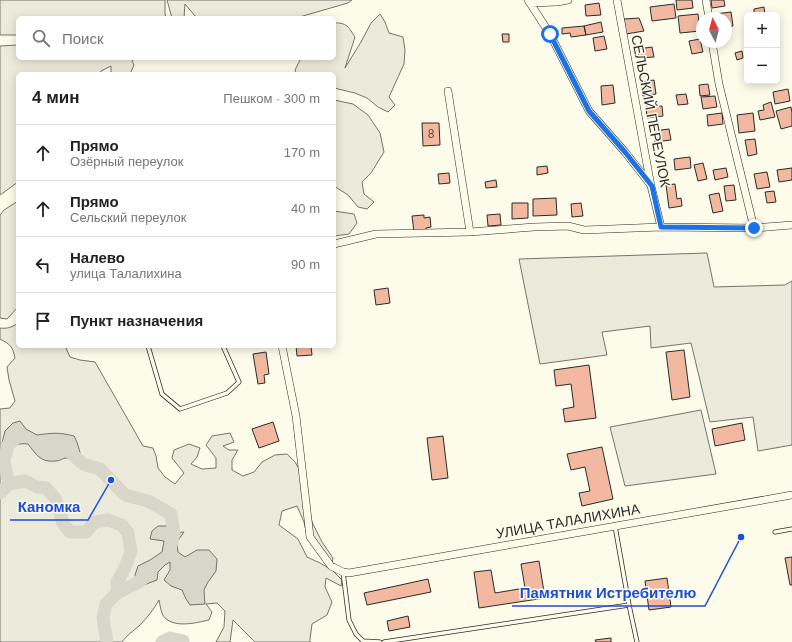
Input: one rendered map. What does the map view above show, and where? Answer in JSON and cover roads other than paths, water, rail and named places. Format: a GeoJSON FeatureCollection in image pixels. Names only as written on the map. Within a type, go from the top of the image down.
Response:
{"type":"FeatureCollection","features":[{"type":"Feature","properties":{"kind":"street"},"geometry":{"type":"LineString","coordinates":[[529,2],[557,2],[568,0]]}},
{"type":"Feature","properties":{"kind":"street","name":"СЕЛЬСКИЙ ПЕРЕУЛОК"},"geometry":{"type":"LineString","coordinates":[[617,0],[661,227]]}},
{"type":"Feature","properties":{"kind":"street"},"geometry":{"type":"LineString","coordinates":[[706,0],[708,12]]}},
{"type":"Feature","properties":{"kind":"street"},"geometry":{"type":"LineString","coordinates":[[529,2],[550,34],[589,111],[652,186]]}},
{"type":"Feature","properties":{"kind":"street"},"geometry":{"type":"LineString","coordinates":[[713,48],[719,84],[754,228]]}},
{"type":"Feature","properties":{"kind":"street"},"geometry":{"type":"LineString","coordinates":[[448,91],[470,232]]}},
{"type":"Feature","properties":{"kind":"street"},"geometry":{"type":"LineString","coordinates":[[336,244],[376,234],[470,232],[534,227],[568,226],[584,230],[661,227],[754,228],[792,225]]}},
{"type":"Feature","properties":{"kind":"street"},"geometry":{"type":"LineString","coordinates":[[282,348],[296,416],[310,536],[331,566],[346,573]]}},
{"type":"Feature","properties":{"kind":"street","name":"УЛИЦА ТАЛАЛИХИНА"},"geometry":{"type":"LineString","coordinates":[[346,573],[792,495]]}},
{"type":"Feature","properties":{"kind":"lane"},"geometry":{"type":"LineString","coordinates":[[149,348],[162,394],[180,409],[227,393],[239,382],[224,348]]}},
{"type":"Feature","properties":{"kind":"lane"},"geometry":{"type":"LineString","coordinates":[[615,526],[637,642]]}},
{"type":"Feature","properties":{"kind":"lane"},"geometry":{"type":"LineString","coordinates":[[775,532],[792,529]]}},
{"type":"Feature","properties":{"kind":"lane"},"geometry":{"type":"LineString","coordinates":[[346,573],[349,620],[356,634],[363,641],[380,642]]}},
{"type":"Feature","properties":{"kind":"lane"},"geometry":{"type":"LineString","coordinates":[[384,642],[629,605]]}},
{"type":"Feature","properties":{"kind":"waterway"},"geometry":{"type":"LineString","coordinates":[[9,484],[4,461],[8,445],[15,439]]}},
{"type":"Feature","properties":{"kind":"waterway"},"geometry":{"type":"LineString","coordinates":[[71,453],[83,464],[100,469],[125,495],[148,501],[171,514],[174,533],[170,550]]}},
{"type":"Feature","properties":{"kind":"waterway"},"geometry":{"type":"LineString","coordinates":[[0,493],[9,484],[25,481],[37,487],[46,488],[55,498],[63,523],[70,532],[86,532],[95,522],[108,520],[122,525],[128,533],[131,552],[124,570],[117,582],[117,593],[106,604],[103,618],[107,642]]}},
{"type":"Feature","properties":{"kind":"waterway"},"geometry":{"type":"LineString","coordinates":[[117,593],[137,583],[150,573]]}},
{"type":"Feature","properties":{"kind":"waterway"},"geometry":{"type":"LineString","coordinates":[[162,642],[170,638],[183,642]]}},
{"type":"Feature","properties":{"kind":"place","name":"Каномка"},"geometry":{"type":"Point","coordinates":[111,480]}},
{"type":"Feature","properties":{"kind":"place","name":"Памятник Истребителю"},"geometry":{"type":"Point","coordinates":[741,537]}}]}
